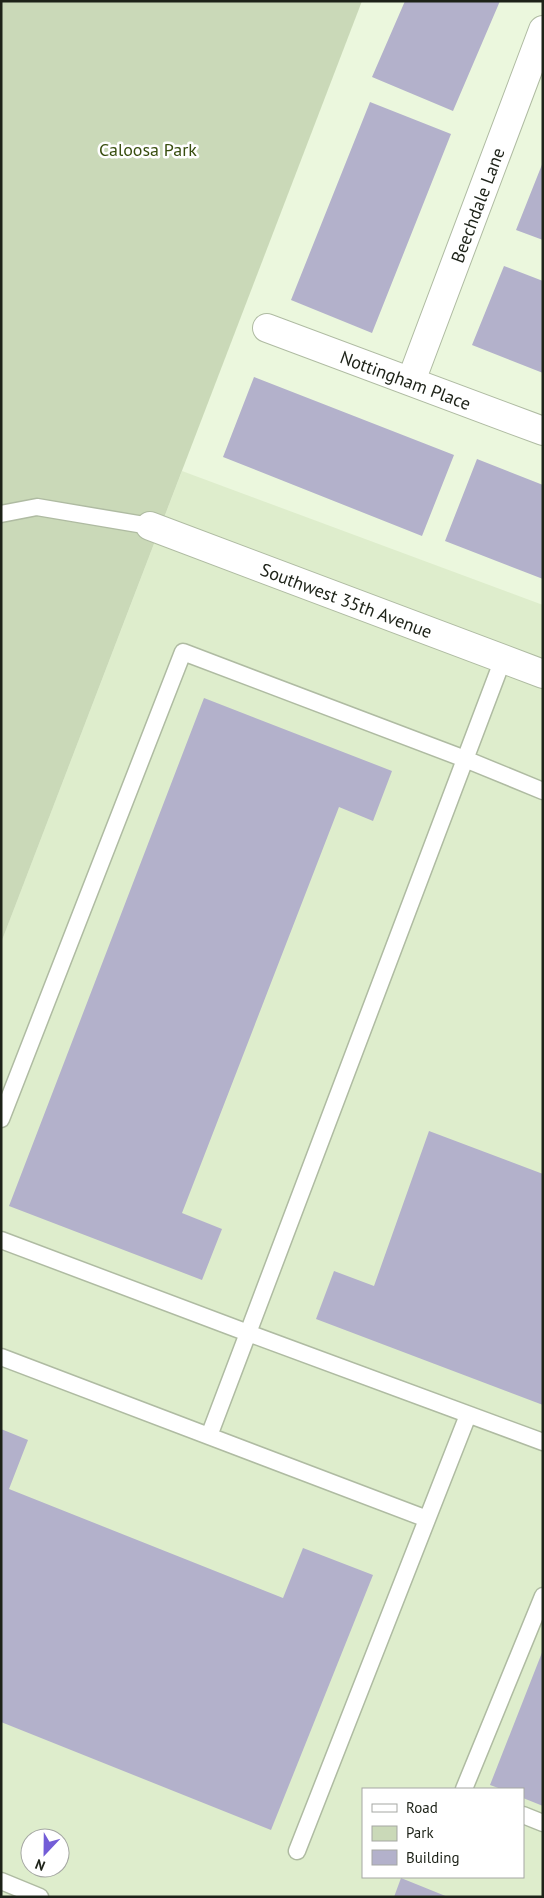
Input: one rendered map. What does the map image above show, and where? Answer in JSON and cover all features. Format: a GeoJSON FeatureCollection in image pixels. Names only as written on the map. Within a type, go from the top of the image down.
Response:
{"type":"FeatureCollection","features":[{"type":"Feature","properties":{"kind":"street","name":"Beechdale Lane"},"geometry":{"type":"LineString","coordinates":[[411,382],[532,90],[543,30]]}},
{"type":"Feature","properties":{"kind":"street","name":"Nottingham Place"},"geometry":{"type":"LineString","coordinates":[[267,328],[543,431]]}},
{"type":"Feature","properties":{"kind":"street","name":"Southwest 35th Avenue"},"geometry":{"type":"LineString","coordinates":[[150,526],[543,674]]}},
{"type":"Feature","properties":{"kind":"lane"},"geometry":{"type":"LineString","coordinates":[[1,514],[37,507],[150,526]]}},
{"type":"Feature","properties":{"kind":"lane"},"geometry":{"type":"LineString","coordinates":[[1,1118],[183,652],[543,791]]}},
{"type":"Feature","properties":{"kind":"lane"},"geometry":{"type":"LineString","coordinates":[[209,1436],[503,659]]}},
{"type":"Feature","properties":{"kind":"lane"},"geometry":{"type":"LineString","coordinates":[[1,1240],[543,1442]]}},
{"type":"Feature","properties":{"kind":"lane"},"geometry":{"type":"LineString","coordinates":[[1,1357],[427,1519]]}},
{"type":"Feature","properties":{"kind":"lane"},"geometry":{"type":"LineString","coordinates":[[297,1851],[468,1415]]}},
{"type":"Feature","properties":{"kind":"lane"},"geometry":{"type":"LineString","coordinates":[[464,1788],[543,1596]]}},
{"type":"Feature","properties":{"kind":"lane"},"geometry":{"type":"LineString","coordinates":[[524,1815],[543,1823]]}},
{"type":"Feature","properties":{"kind":"lane"},"geometry":{"type":"LineString","coordinates":[[1,1881],[40,1897]]}},
{"type":"Feature","properties":{"kind":"shaded area"},"geometry":{"type":"Polygon","coordinates":[[[182,471],[543,605],[543,1897],[1,1897],[1,943],[182,471]]]}},
{"type":"Feature","properties":{"kind":"green space","name":"Caloosa Park"},"geometry":{"type":"Polygon","coordinates":[[[1,1],[362,1],[1,943],[1,1]]]}},
{"type":"Feature","properties":{"kind":"building"},"geometry":{"type":"Polygon","coordinates":[[[405,1],[500,1],[453,111],[372,77],[405,1]]]}},
{"type":"Feature","properties":{"kind":"building"},"geometry":{"type":"Polygon","coordinates":[[[370,102],[451,134],[372,333],[291,300],[370,102]]]}},
{"type":"Feature","properties":{"kind":"building"},"geometry":{"type":"Polygon","coordinates":[[[543,162],[543,240],[516,230],[543,162]]]}},
{"type":"Feature","properties":{"kind":"building"},"geometry":{"type":"Polygon","coordinates":[[[504,266],[543,281],[543,373],[472,345],[504,266]]]}},
{"type":"Feature","properties":{"kind":"building"},"geometry":{"type":"Polygon","coordinates":[[[254,377],[454,455],[422,536],[223,457],[254,377]]]}},
{"type":"Feature","properties":{"kind":"building"},"geometry":{"type":"Polygon","coordinates":[[[477,459],[543,485],[543,579],[445,541],[477,459]]]}},
{"type":"Feature","properties":{"kind":"building"},"geometry":{"type":"Polygon","coordinates":[[[204,698],[392,771],[373,821],[339,807],[182,1213],[222,1229],[202,1280],[9,1206],[204,698]]]}},
{"type":"Feature","properties":{"kind":"building"},"geometry":{"type":"Polygon","coordinates":[[[429,1131],[543,1174],[543,1405],[316,1319],[334,1271],[374,1286],[429,1131]]]}},
{"type":"Feature","properties":{"kind":"building"},"geometry":{"type":"Polygon","coordinates":[[[1,1429],[28,1440],[9,1489],[283,1598],[303,1548],[373,1575],[271,1830],[1,1722],[1,1429]]]}},
{"type":"Feature","properties":{"kind":"building"},"geometry":{"type":"Polygon","coordinates":[[[543,1650],[543,1806],[524,1798],[524,1788],[498,1788],[490,1785],[543,1650]]]}},
{"type":"Feature","properties":{"kind":"building"},"geometry":{"type":"Polygon","coordinates":[[[401,1878],[448,1897],[394,1897],[401,1878]]]}}]}
